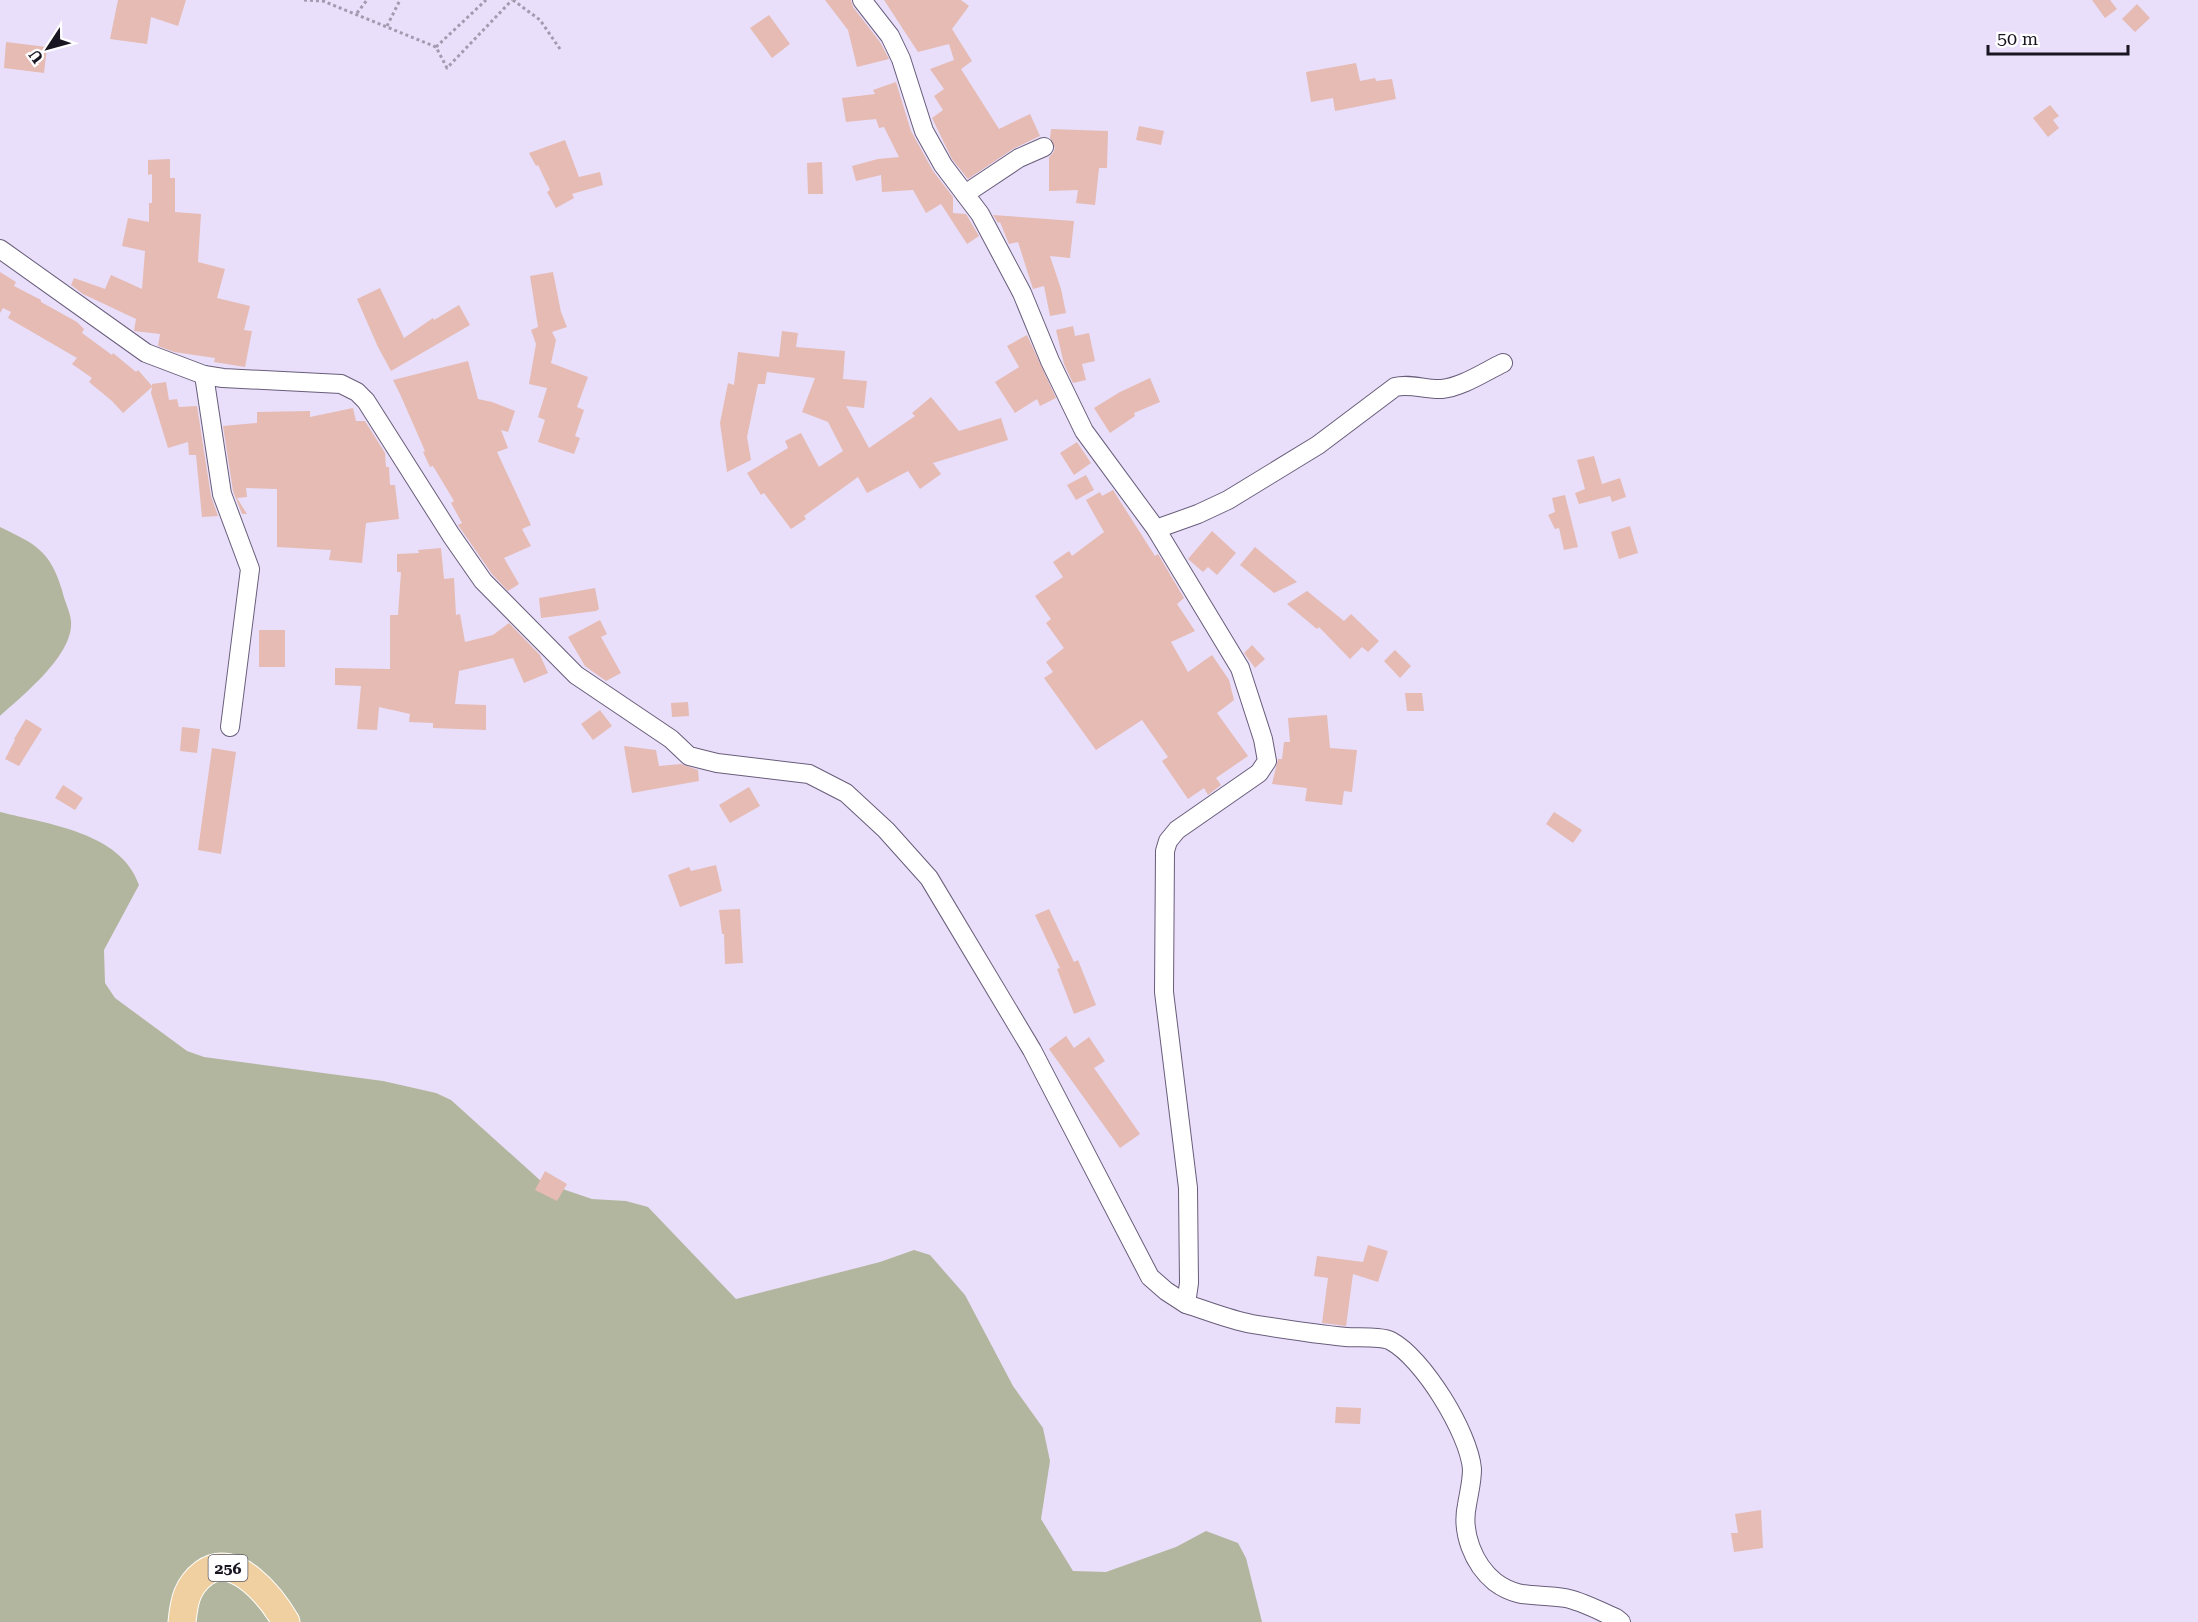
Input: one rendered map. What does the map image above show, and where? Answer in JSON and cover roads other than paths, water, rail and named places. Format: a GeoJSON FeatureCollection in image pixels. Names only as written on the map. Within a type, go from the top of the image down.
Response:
{"type":"FeatureCollection","features":[{"type":"Feature","properties":{"kind":"main road","name":"256"},"geometry":{"type":"LineString","coordinates":[[182,1622],[183,1603],[195,1580],[208,1570],[222,1567],[245,1575],[261,1588],[277,1606],[286,1622]]}},
{"type":"Feature","properties":{"kind":"street"},"geometry":{"type":"LineString","coordinates":[[862,0],[890,36],[902,59],[924,131],[943,165],[980,214],[1022,293],[1050,361],[1084,431],[1156,529],[1240,668],[1263,739],[1267,761],[1259,773],[1177,830],[1168,841],[1165,851],[1164,992],[1188,1188],[1189,1283],[1186,1304]]}},
{"type":"Feature","properties":{"kind":"street"},"geometry":{"type":"LineString","coordinates":[[965,194],[1011,163],[1044,147]]}},
{"type":"Feature","properties":{"kind":"street"},"geometry":{"type":"LineString","coordinates":[[0,249],[146,353],[204,375],[341,384],[357,392],[380,421],[451,536],[483,581],[576,675],[671,739],[689,756],[717,763],[809,774],[846,793],[886,830],[928,878],[1032,1050],[1150,1277],[1186,1304],[1250,1324],[1346,1337],[1390,1340],[1411,1357],[1432,1381],[1451,1413],[1465,1447],[1472,1467],[1471,1488],[1466,1507],[1466,1539],[1479,1562],[1495,1581],[1522,1595],[1565,1598],[1616,1617],[1621,1622]]}},
{"type":"Feature","properties":{"kind":"street"},"geometry":{"type":"LineString","coordinates":[[1156,529],[1228,500],[1318,445],[1395,387],[1403,385],[1425,388],[1451,387],[1503,363]]}},
{"type":"Feature","properties":{"kind":"street"},"geometry":{"type":"LineString","coordinates":[[204,375],[222,494],[250,568],[230,727]]}}]}
